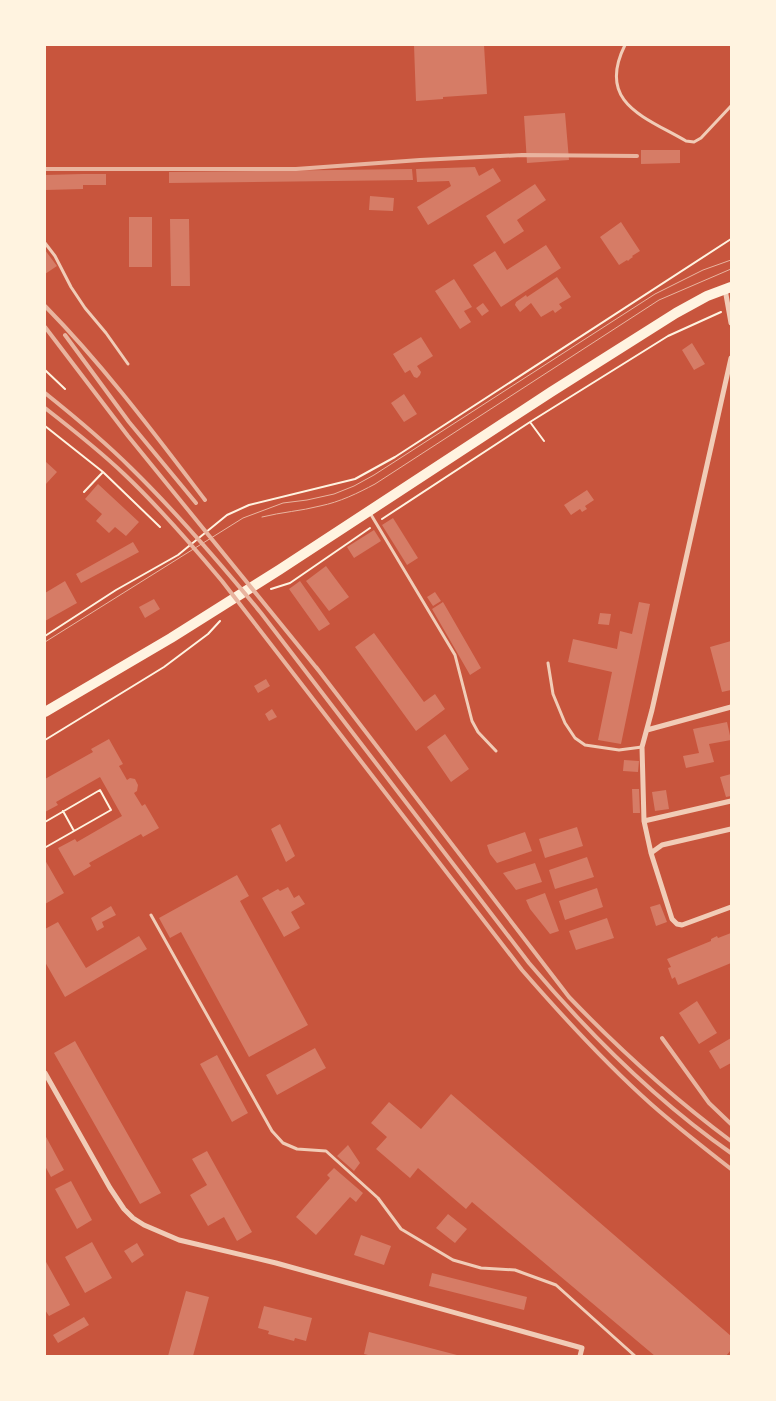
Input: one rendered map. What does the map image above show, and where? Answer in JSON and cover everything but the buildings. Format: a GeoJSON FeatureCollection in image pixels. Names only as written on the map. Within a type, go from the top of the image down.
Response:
{"type":"FeatureCollection","features":[{"type":"Feature","properties":{"kind":"main road"},"geometry":{"type":"LineString","coordinates":[[45,712],[171,638],[676,313],[707,296],[728,288]]}},
{"type":"Feature","properties":{"kind":"street"},"geometry":{"type":"LineString","coordinates":[[728,288],[728,309],[731,323]]}},
{"type":"Feature","properties":{"kind":"street"},"geometry":{"type":"LineString","coordinates":[[731,358],[642,747],[644,821],[651,853],[672,919],[677,924],[682,925],[731,907]]}},
{"type":"Feature","properties":{"kind":"street"},"geometry":{"type":"LineString","coordinates":[[647,730],[731,707]]}},
{"type":"Feature","properties":{"kind":"street"},"geometry":{"type":"LineString","coordinates":[[644,821],[731,801]]}},
{"type":"Feature","properties":{"kind":"street"},"geometry":{"type":"LineString","coordinates":[[651,853],[662,845],[731,829]]}},
{"type":"Feature","properties":{"kind":"street"},"geometry":{"type":"LineString","coordinates":[[45,1073],[110,1188],[124,1209],[144,1226],[179,1240],[276,1264],[582,1348],[580,1356]]}},
{"type":"Feature","properties":{"kind":"lane"},"geometry":{"type":"LineString","coordinates":[[625,45],[619,58],[616,72],[617,86],[622,99],[630,108],[686,142],[694,142],[700,138],[731,106]]}},
{"type":"Feature","properties":{"kind":"lane"},"geometry":{"type":"LineString","coordinates":[[45,243],[55,256],[71,287],[85,308],[128,364]]}},
{"type":"Feature","properties":{"kind":"lane"},"geometry":{"type":"LineString","coordinates":[[369,512],[455,655],[472,721],[478,732],[496,750]]}},
{"type":"Feature","properties":{"kind":"lane"},"geometry":{"type":"LineString","coordinates":[[548,663],[553,694],[565,723],[575,738],[585,745],[619,750],[642,747]]}},
{"type":"Feature","properties":{"kind":"lane"},"geometry":{"type":"LineString","coordinates":[[151,915],[272,1131],[283,1143],[297,1149],[326,1151],[378,1198],[401,1229],[453,1260],[481,1268],[515,1270],[556,1285],[635,1356]]}},
{"type":"Feature","properties":{"kind":"path"},"geometry":{"type":"LineString","coordinates":[[45,636],[116,590],[178,554],[238,509],[250,504],[355,479],[395,457],[731,239]]}},
{"type":"Feature","properties":{"kind":"path"},"geometry":{"type":"LineString","coordinates":[[270,589],[290,583],[530,422],[668,336],[728,309]]}},
{"type":"Feature","properties":{"kind":"path"},"geometry":{"type":"LineString","coordinates":[[45,370],[65,390]]}},
{"type":"Feature","properties":{"kind":"path"},"geometry":{"type":"LineString","coordinates":[[530,422],[544,441]]}},
{"type":"Feature","properties":{"kind":"path"},"geometry":{"type":"LineString","coordinates":[[45,426],[103,472],[160,527]]}},
{"type":"Feature","properties":{"kind":"path"},"geometry":{"type":"LineString","coordinates":[[84,492],[103,472]]}},
{"type":"Feature","properties":{"kind":"path"},"geometry":{"type":"LineString","coordinates":[[45,740],[164,667],[208,634],[223,619]]}},
{"type":"Feature","properties":{"kind":"path"},"geometry":{"type":"LineString","coordinates":[[45,822],[100,790],[111,810],[46,847]]}},
{"type":"Feature","properties":{"kind":"path"},"geometry":{"type":"LineString","coordinates":[[63,812],[74,831]]}},
{"type":"Feature","properties":{"kind":"tram line"},"geometry":{"type":"LineString","coordinates":[[45,642],[243,518],[283,503],[334,494],[374,475],[655,294],[703,270],[731,260]]}},
{"type":"Feature","properties":{"kind":"tram line"},"geometry":{"type":"LineString","coordinates":[[262,517],[327,504],[349,497],[375,484],[659,300],[731,269]]}},
{"type":"Feature","properties":{"kind":"railway"},"geometry":{"type":"LineString","coordinates":[[45,169],[296,169],[522,155],[637,156]]}},
{"type":"Feature","properties":{"kind":"railway"},"geometry":{"type":"LineString","coordinates":[[45,306],[108,376],[205,500]]}},
{"type":"Feature","properties":{"kind":"railway"},"geometry":{"type":"LineString","coordinates":[[45,327],[128,436],[319,671]]}},
{"type":"Feature","properties":{"kind":"railway"},"geometry":{"type":"LineString","coordinates":[[65,335],[129,422],[196,503]]}},
{"type":"Feature","properties":{"kind":"railway"},"geometry":{"type":"LineString","coordinates":[[45,393],[89,429],[131,468],[182,521],[230,576],[261,613],[529,963],[575,1015],[624,1065],[676,1111],[731,1153]]}},
{"type":"Feature","properties":{"kind":"railway"},"geometry":{"type":"LineString","coordinates":[[45,408],[124,474],[187,540],[222,581],[522,970],[553,1005],[634,1088],[671,1121],[731,1169]]}},
{"type":"Feature","properties":{"kind":"railway"},"geometry":{"type":"LineString","coordinates":[[316,667],[569,997],[647,1072],[688,1108],[731,1141]]}},
{"type":"Feature","properties":{"kind":"railway"},"geometry":{"type":"LineString","coordinates":[[662,1038],[709,1103],[731,1124]]}}]}
